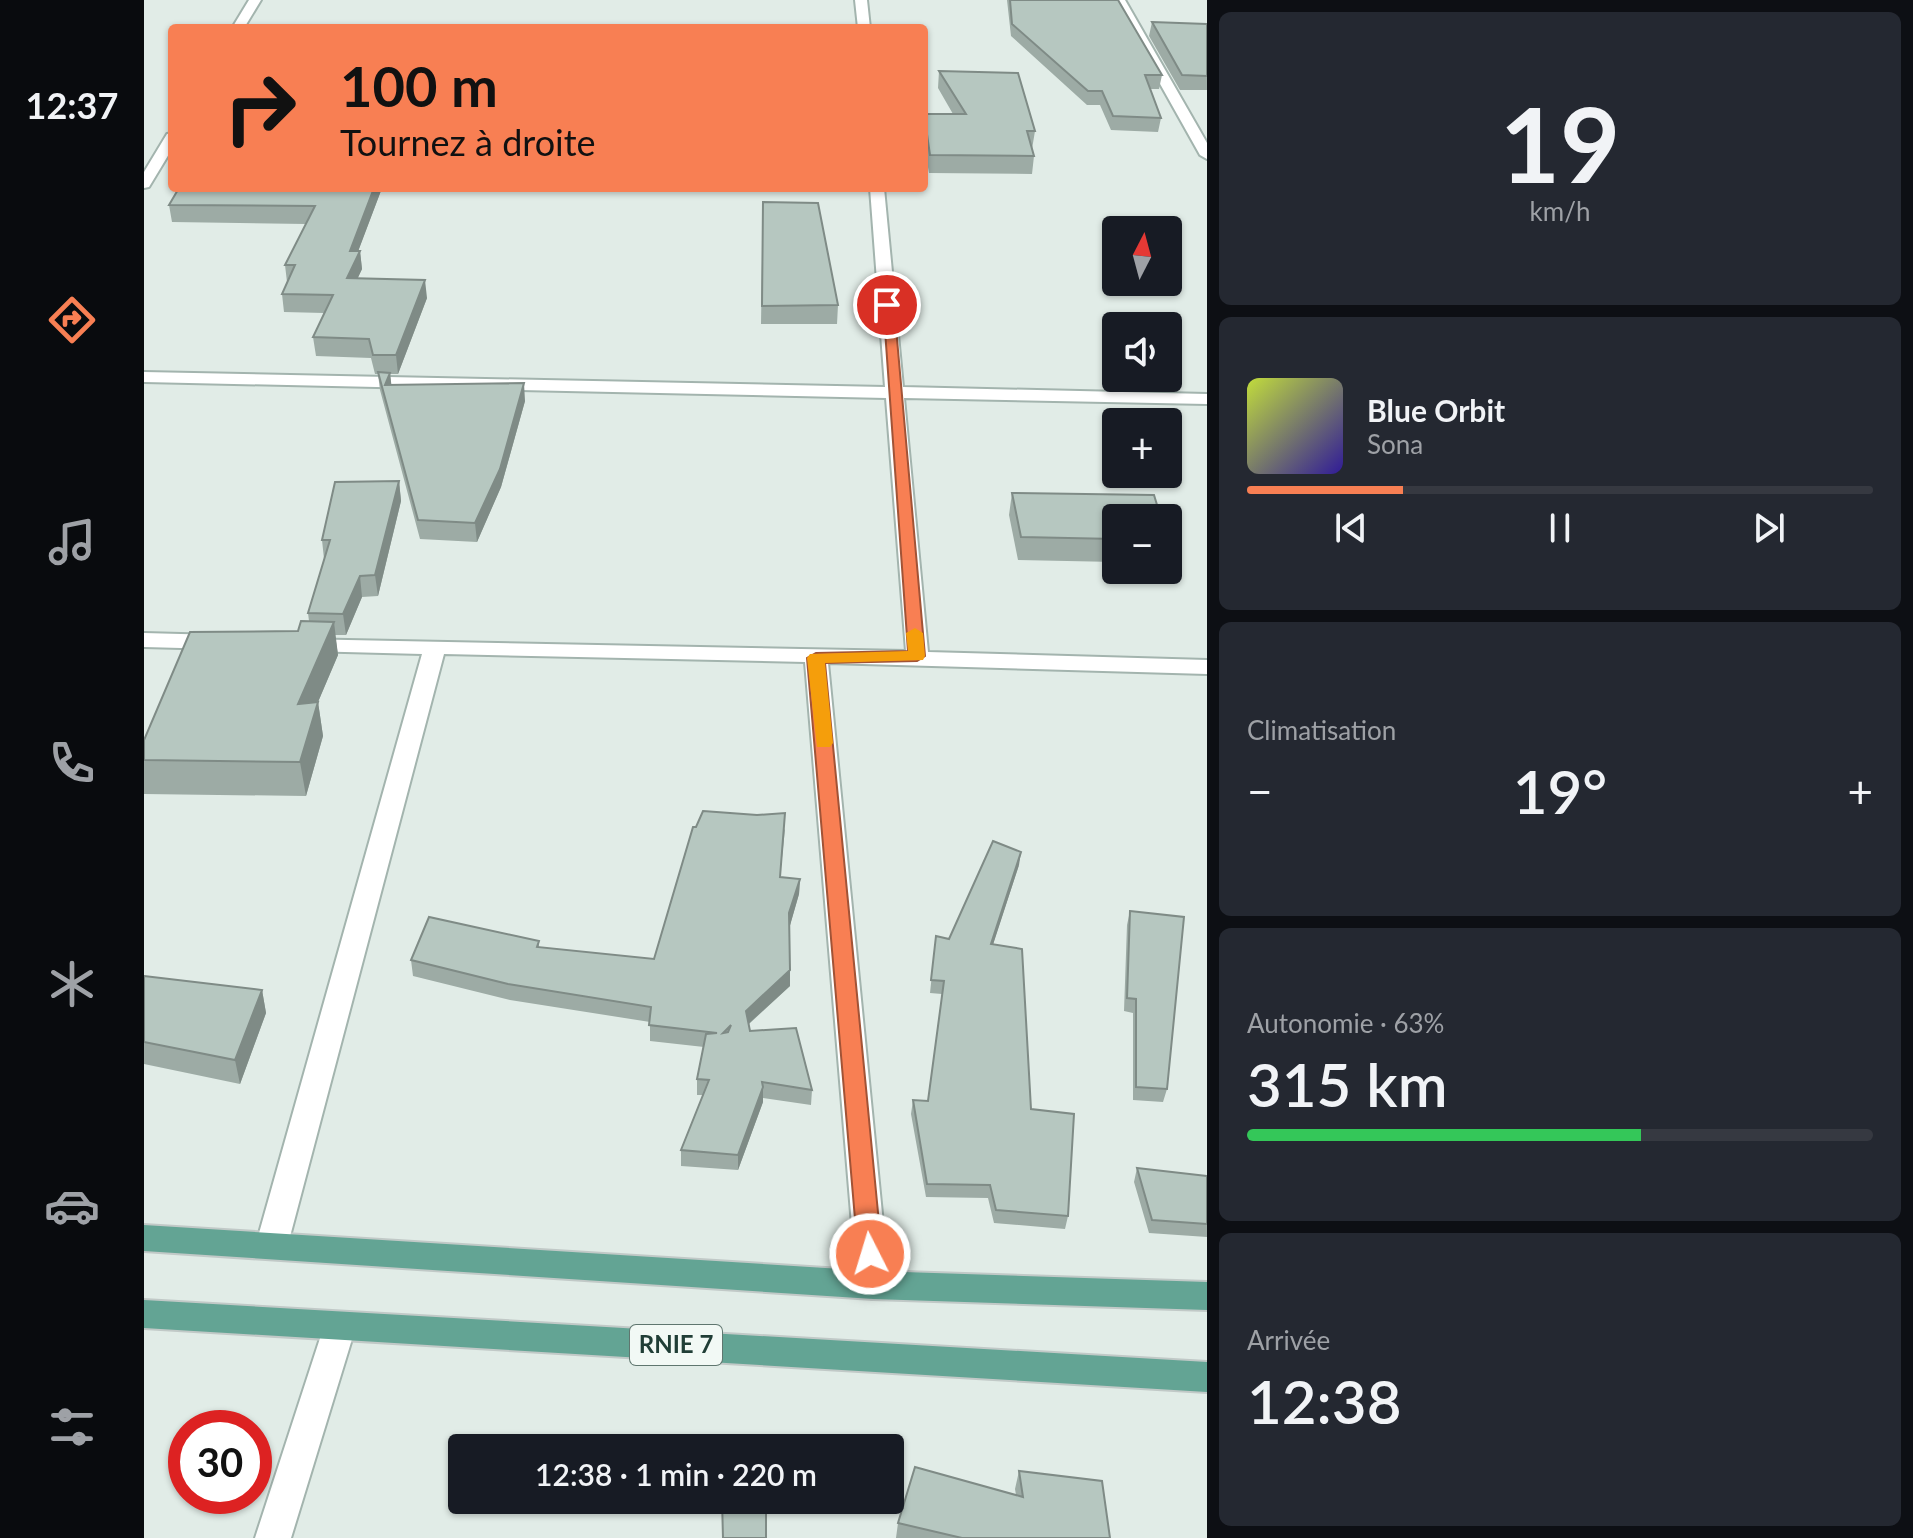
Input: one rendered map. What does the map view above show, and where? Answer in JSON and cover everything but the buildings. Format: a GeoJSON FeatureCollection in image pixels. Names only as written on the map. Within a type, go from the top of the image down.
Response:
{"type":"FeatureCollection","features":[{"type":"Feature","properties":{"kind":"main road"},"geometry":{"type":"LineString","coordinates":[[144,1238],[873,1285],[1207,1296]]}},
{"type":"Feature","properties":{"kind":"main road","name":"RNIE 7"},"geometry":{"type":"LineString","coordinates":[[144,1314],[1207,1377]]}},
{"type":"Feature","properties":{"kind":"street"},"geometry":{"type":"LineString","coordinates":[[240,24],[255,0]]}},
{"type":"Feature","properties":{"kind":"street"},"geometry":{"type":"LineString","coordinates":[[861,0],[864,24]]}},
{"type":"Feature","properties":{"kind":"street"},"geometry":{"type":"LineString","coordinates":[[1119,0],[1207,155]]}},
{"type":"Feature","properties":{"kind":"street"},"geometry":{"type":"LineString","coordinates":[[1184,114],[1207,114]]}},
{"type":"Feature","properties":{"kind":"street"},"geometry":{"type":"LineString","coordinates":[[144,184],[168,144]]}},
{"type":"Feature","properties":{"kind":"street"},"geometry":{"type":"LineString","coordinates":[[877,192],[917,656]]}},
{"type":"Feature","properties":{"kind":"street"},"geometry":{"type":"LineString","coordinates":[[144,377],[1207,399]]}},
{"type":"Feature","properties":{"kind":"street"},"geometry":{"type":"LineString","coordinates":[[144,640],[236,642]]}},
{"type":"Feature","properties":{"kind":"street"},"geometry":{"type":"LineString","coordinates":[[282,643],[816,658],[917,656],[1207,667]]}},
{"type":"Feature","properties":{"kind":"street"},"geometry":{"type":"LineString","coordinates":[[272,1244],[435,647]]}},
{"type":"Feature","properties":{"kind":"street"},"geometry":{"type":"LineString","coordinates":[[816,658],[873,1285]]}},
{"type":"Feature","properties":{"kind":"street"},"geometry":{"type":"LineString","coordinates":[[273,1538],[340,1326]]}},
{"type":"Feature","properties":{"kind":"slow traffic"},"geometry":{"type":"LineString","coordinates":[[824,743],[816,658],[917,656],[915,633]]}},
{"type":"Feature","properties":{"kind":"route"},"geometry":{"type":"LineString","coordinates":[[870,1254],[816,658],[917,656],[887,305]]}}]}
